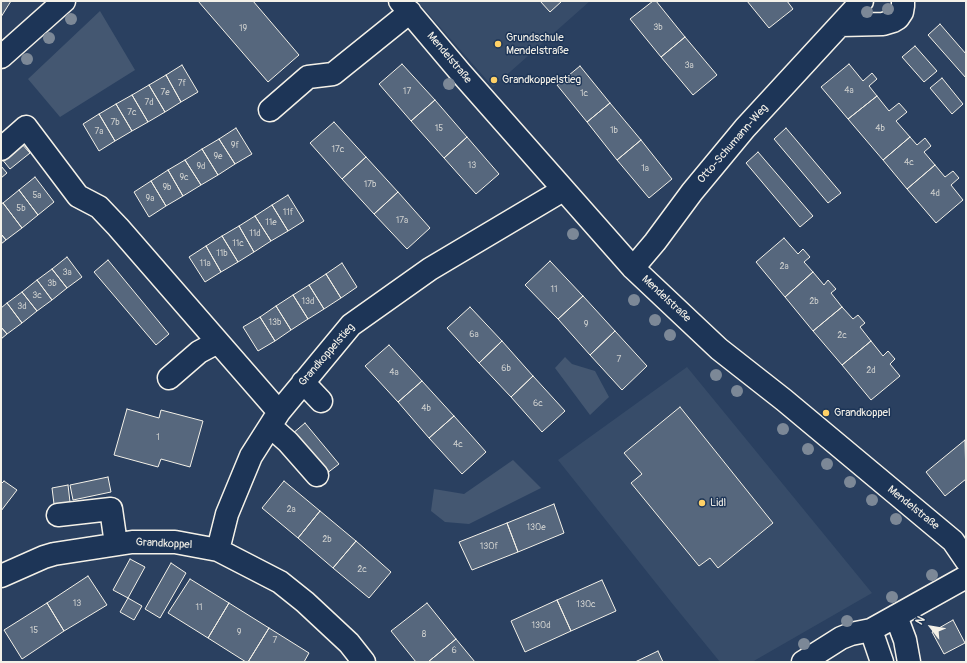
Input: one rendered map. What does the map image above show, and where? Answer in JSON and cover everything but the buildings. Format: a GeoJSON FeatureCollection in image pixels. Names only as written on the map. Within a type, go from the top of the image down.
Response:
{"type":"FeatureCollection","features":[{"type":"Feature","properties":{"kind":"street"},"geometry":{"type":"LineString","coordinates":[[1,57],[64,1]]}},
{"type":"Feature","properties":{"kind":"street","name":"Otto-Schumann-Weg"},"geometry":{"type":"LineString","coordinates":[[632,268],[655,242],[692,192],[731,145],[791,77],[862,1]]}},
{"type":"Feature","properties":{"kind":"street"},"geometry":{"type":"LineString","coordinates":[[840,25],[883,24],[892,21],[898,18],[902,12],[903,1]]}},
{"type":"Feature","properties":{"kind":"street"},"geometry":{"type":"LineString","coordinates":[[270,110],[308,77],[333,74],[405,6]]}},
{"type":"Feature","properties":{"kind":"street","name":"Mendelstraße"},"geometry":{"type":"LineString","coordinates":[[405,6],[460,72],[632,268],[719,349],[784,400],[953,541],[966,560]]}},
{"type":"Feature","properties":{"kind":"street"},"geometry":{"type":"LineString","coordinates":[[1,149],[26,127],[78,196],[99,207],[218,342],[274,419],[288,442],[317,475]]}},
{"type":"Feature","properties":{"kind":"street","name":"Grandkoppelstieg"},"geometry":{"type":"LineString","coordinates":[[218,550],[227,514],[251,456],[274,419],[351,325],[430,269],[563,190]]}},
{"type":"Feature","properties":{"kind":"street"},"geometry":{"type":"LineString","coordinates":[[169,378],[199,352],[218,342]]}},
{"type":"Feature","properties":{"kind":"street"},"geometry":{"type":"LineString","coordinates":[[303,382],[321,401]]}},
{"type":"Feature","properties":{"kind":"street"},"geometry":{"type":"LineString","coordinates":[[58,516],[111,508],[116,544]]}},
{"type":"Feature","properties":{"kind":"street","name":"Grandkoppel"},"geometry":{"type":"LineString","coordinates":[[1,576],[54,554],[132,542],[175,542],[218,550],[280,582],[305,602],[349,643],[364,662]]}},
{"type":"Feature","properties":{"kind":"street"},"geometry":{"type":"LineString","coordinates":[[803,662],[841,638],[851,634],[871,630],[966,577]]}},
{"type":"Feature","properties":{"kind":"street"},"geometry":{"type":"LineString","coordinates":[[896,616],[905,640],[909,662]]}},
{"type":"Feature","properties":{"kind":"street"},"geometry":{"type":"LineString","coordinates":[[826,662],[857,646],[871,630]]}},
{"type":"Feature","properties":{"kind":"street"},"geometry":{"type":"LineString","coordinates":[[871,630],[882,662]]}},
{"type":"Feature","properties":{"kind":"shaded area","name":"Grundschule Mendelstraße"},"geometry":{"type":"Polygon","coordinates":[[[417,1],[590,1],[493,87],[417,1]]]}},
{"type":"Feature","properties":{"kind":"shaded area"},"geometry":{"type":"Polygon","coordinates":[[[100,11],[135,70],[60,117],[28,79],[100,11]]]}},
{"type":"Feature","properties":{"kind":"shaded area"},"geometry":{"type":"Polygon","coordinates":[[[565,357],[572,364],[595,371],[609,397],[590,415],[555,368],[565,357]]]}},
{"type":"Feature","properties":{"kind":"shaded area"},"geometry":{"type":"Polygon","coordinates":[[[687,367],[872,593],[752,662],[720,662],[558,460],[687,367]]]}},
{"type":"Feature","properties":{"kind":"shaded area"},"geometry":{"type":"Polygon","coordinates":[[[513,460],[541,488],[469,524],[445,522],[431,511],[434,489],[464,494],[513,460]]]}},
{"type":"Feature","properties":{"kind":"place","name":"Grundschule Mendelstraße"},"geometry":{"type":"Point","coordinates":[498,44]}},
{"type":"Feature","properties":{"kind":"place","name":"Grandkoppelstieg"},"geometry":{"type":"Point","coordinates":[494,80]}},
{"type":"Feature","properties":{"kind":"place","name":"Grandkoppel"},"geometry":{"type":"Point","coordinates":[826,413]}},
{"type":"Feature","properties":{"kind":"place","name":"Lidl"},"geometry":{"type":"Point","coordinates":[702,503]}}]}
